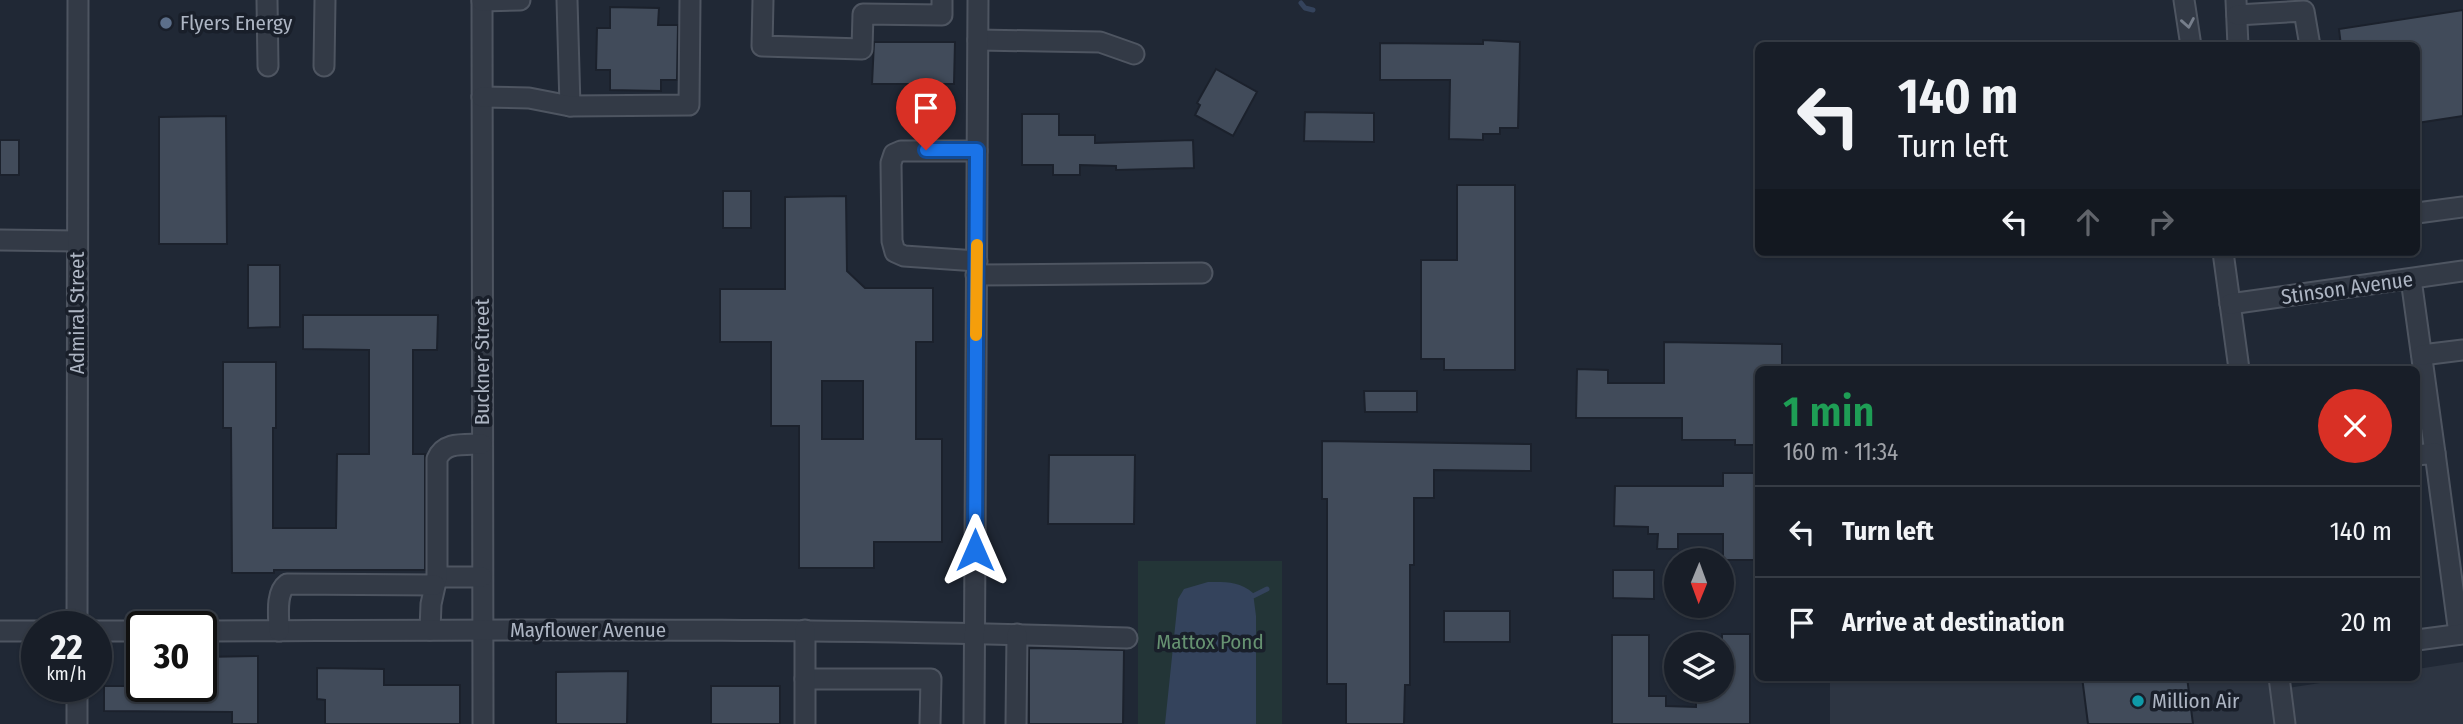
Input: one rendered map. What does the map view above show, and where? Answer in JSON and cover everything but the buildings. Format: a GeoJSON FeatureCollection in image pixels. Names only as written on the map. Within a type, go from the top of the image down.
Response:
{"type":"FeatureCollection","features":[{"type":"Feature","properties":{"kind":"street","name":"Admiral Street"},"geometry":{"type":"LineString","coordinates":[[77,611],[78,0]]}},
{"type":"Feature","properties":{"kind":"street"},"geometry":{"type":"LineString","coordinates":[[267,0],[268,66]]}},
{"type":"Feature","properties":{"kind":"street"},"geometry":{"type":"LineString","coordinates":[[324,66],[325,0]]}},
{"type":"Feature","properties":{"kind":"street"},"geometry":{"type":"LineString","coordinates":[[482,0],[520,0]]}},
{"type":"Feature","properties":{"kind":"street","name":"Buckner Street"},"geometry":{"type":"LineString","coordinates":[[482,0],[483,724]]}},
{"type":"Feature","properties":{"kind":"street"},"geometry":{"type":"LineString","coordinates":[[568,0],[570,106]]}},
{"type":"Feature","properties":{"kind":"street"},"geometry":{"type":"LineString","coordinates":[[482,97],[529,98],[570,106],[689,105],[690,0]]}},
{"type":"Feature","properties":{"kind":"street"},"geometry":{"type":"LineString","coordinates":[[763,0],[762,46],[862,49],[863,14],[942,15],[942,0]]}},
{"type":"Feature","properties":{"kind":"street"},"geometry":{"type":"LineString","coordinates":[[974,724],[978,0]]}},
{"type":"Feature","properties":{"kind":"street"},"geometry":{"type":"LineString","coordinates":[[2184,0],[2190,42]]}},
{"type":"Feature","properties":{"kind":"street"},"geometry":{"type":"LineString","coordinates":[[2238,42],[2237,7],[2304,5],[2309,42]]}},
{"type":"Feature","properties":{"kind":"street"},"geometry":{"type":"LineString","coordinates":[[978,40],[1100,42],[1134,54]]}},
{"type":"Feature","properties":{"kind":"street"},"geometry":{"type":"LineString","coordinates":[[977,150],[901,151],[894,154],[891,163],[892,241],[895,252],[904,256],[976,268],[1202,273]]}},
{"type":"Feature","properties":{"kind":"street"},"geometry":{"type":"LineString","coordinates":[[2420,213],[2463,206]]}},
{"type":"Feature","properties":{"kind":"street"},"geometry":{"type":"LineString","coordinates":[[0,240],[78,241]]}},
{"type":"Feature","properties":{"kind":"street"},"geometry":{"type":"LineString","coordinates":[[2224,256],[2239,366]]}},
{"type":"Feature","properties":{"kind":"street","name":"Stinson Avenue"},"geometry":{"type":"LineString","coordinates":[[2230,304],[2463,271]]}},
{"type":"Feature","properties":{"kind":"street"},"geometry":{"type":"LineString","coordinates":[[2411,279],[2422,355],[2426,454],[2461,634],[2420,640]]}},
{"type":"Feature","properties":{"kind":"street"},"geometry":{"type":"LineString","coordinates":[[2422,355],[2463,350]]}},
{"type":"Feature","properties":{"kind":"street"},"geometry":{"type":"LineString","coordinates":[[430,631],[431,604],[436,581],[437,459],[446,446],[482,444]]}},
{"type":"Feature","properties":{"kind":"street"},"geometry":{"type":"LineString","coordinates":[[279,631],[280,594],[287,584],[436,581],[482,577]]}},
{"type":"Feature","properties":{"kind":"street"},"geometry":{"type":"LineString","coordinates":[[805,724],[806,630]]}},
{"type":"Feature","properties":{"kind":"street","name":"Mayflower Avenue"},"geometry":{"type":"LineString","coordinates":[[217,631],[806,630],[1127,638]]}},
{"type":"Feature","properties":{"kind":"street"},"geometry":{"type":"LineString","coordinates":[[0,631],[21,631]]}},
{"type":"Feature","properties":{"kind":"street"},"geometry":{"type":"LineString","coordinates":[[1016,724],[1017,634]]}},
{"type":"Feature","properties":{"kind":"street"},"geometry":{"type":"LineString","coordinates":[[805,679],[931,679],[930,724]]}},
{"type":"Feature","properties":{"kind":"street"},"geometry":{"type":"LineString","coordinates":[[2280,681],[2286,724]]}},
{"type":"Feature","properties":{"kind":"street"},"geometry":{"type":"LineString","coordinates":[[77,702],[77,724]]}},
{"type":"Feature","properties":{"kind":"shaded area"},"geometry":{"type":"Polygon","coordinates":[[[2463,662],[2463,724],[1830,724],[1830,681],[2280,681],[2281,689],[2333,681],[2420,681],[2420,669],[2463,662]]]}},
{"type":"Feature","properties":{"kind":"green space","name":"Mattox Pond"},"geometry":{"type":"Polygon","coordinates":[[[1138,561],[1282,561],[1282,724],[1138,724],[1138,561]]]}},
{"type":"Feature","properties":{"kind":"water","name":"Mattox Pond"},"geometry":{"type":"Polygon","coordinates":[[[1208,582],[1237,584],[1253,593],[1256,616],[1256,724],[1165,724],[1178,599],[1184,589],[1208,582]]]}},
{"type":"Feature","properties":{"kind":"waterway"},"geometry":{"type":"LineString","coordinates":[[1301,3],[1305,8],[1313,10]]}},
{"type":"Feature","properties":{"kind":"waterway"},"geometry":{"type":"LineString","coordinates":[[1253,596],[1267,589]]}},
{"type":"Feature","properties":{"kind":"slow traffic"},"geometry":{"type":"LineString","coordinates":[[976,335],[977,245]]}},
{"type":"Feature","properties":{"kind":"place","name":"Flyers Energy"},"geometry":{"type":"Point","coordinates":[166,23]}},
{"type":"Feature","properties":{"kind":"place","name":"Million Air"},"geometry":{"type":"Point","coordinates":[2138,701]}},
{"type":"Feature","properties":{"kind":"route"},"geometry":{"type":"LineString","coordinates":[[926,150],[977,150],[975,550]]}}]}
